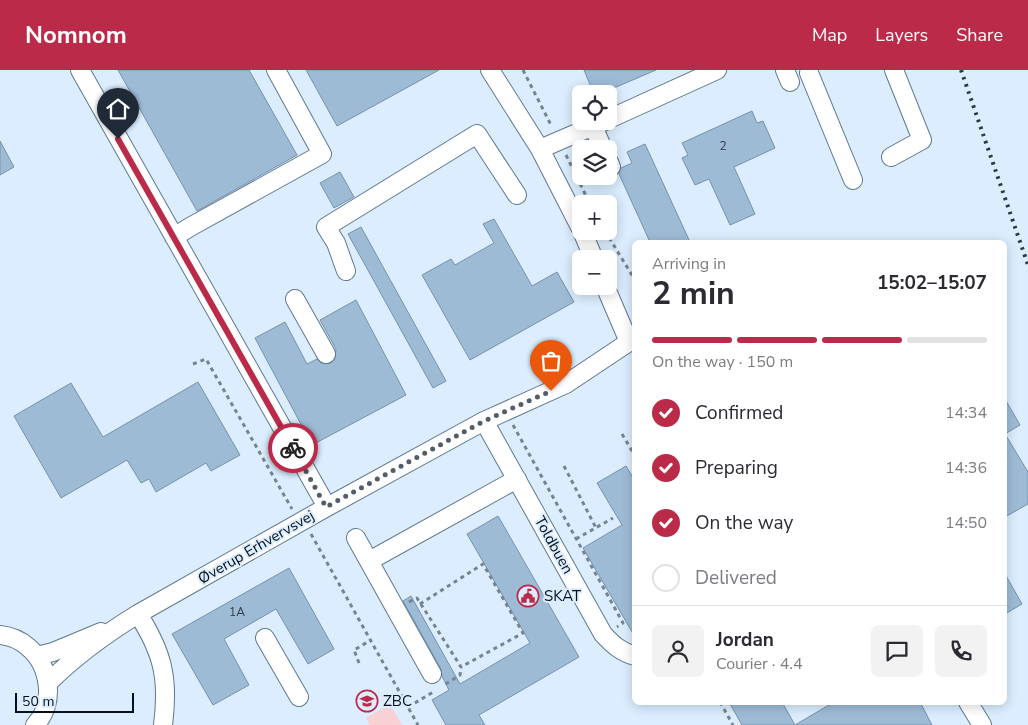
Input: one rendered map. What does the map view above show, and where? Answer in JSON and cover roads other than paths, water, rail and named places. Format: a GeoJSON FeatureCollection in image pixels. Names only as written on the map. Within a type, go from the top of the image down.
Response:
{"type":"FeatureCollection","features":[{"type":"Feature","properties":{"kind":"street"},"geometry":{"type":"LineString","coordinates":[[80,70],[326,507]]}},
{"type":"Feature","properties":{"kind":"street"},"geometry":{"type":"LineString","coordinates":[[174,237],[190,226],[322,154],[276,70]]}},
{"type":"Feature","properties":{"kind":"street"},"geometry":{"type":"LineString","coordinates":[[490,70],[540,149],[572,211]]}},
{"type":"Feature","properties":{"kind":"street"},"geometry":{"type":"LineString","coordinates":[[617,114],[685,77],[717,70]]}},
{"type":"Feature","properties":{"kind":"street"},"geometry":{"type":"LineString","coordinates":[[891,157],[922,140],[894,70]]}},
{"type":"Feature","properties":{"kind":"street"},"geometry":{"type":"LineString","coordinates":[[809,73],[853,180]]}},
{"type":"Feature","properties":{"kind":"street"},"geometry":{"type":"LineString","coordinates":[[540,149],[584,130]]}},
{"type":"Feature","properties":{"kind":"street"},"geometry":{"type":"LineString","coordinates":[[346,271],[336,243],[326,227],[477,134],[517,195]]}},
{"type":"Feature","properties":{"kind":"street","name":"Øverup Erhvervsvej"},"geometry":{"type":"LineString","coordinates":[[37,656],[52,652],[120,624],[326,507],[484,421],[566,384],[632,341],[610,295]]}},
{"type":"Feature","properties":{"kind":"street"},"geometry":{"type":"LineString","coordinates":[[294,299],[326,354]]}},
{"type":"Feature","properties":{"kind":"street","name":"Toldbuen"},"geometry":{"type":"LineString","coordinates":[[484,421],[603,634],[615,647],[632,655]]}},
{"type":"Feature","properties":{"kind":"street"},"geometry":{"type":"LineString","coordinates":[[369,561],[517,479]]}},
{"type":"Feature","properties":{"kind":"street"},"geometry":{"type":"LineString","coordinates":[[356,538],[432,674]]}},
{"type":"Feature","properties":{"kind":"street"},"geometry":{"type":"LineString","coordinates":[[138,614],[157,649],[162,666],[166,684],[163,725]]}},
{"type":"Feature","properties":{"kind":"street","name":"Øverup Erhvervsvej"},"geometry":{"type":"LineString","coordinates":[[48,683],[69,663],[120,624]]}},
{"type":"Feature","properties":{"kind":"street"},"geometry":{"type":"LineString","coordinates":[[0,634],[19,640],[28,647],[37,656],[44,669],[48,683],[46,704],[38,724]]}},
{"type":"Feature","properties":{"kind":"street"},"geometry":{"type":"LineString","coordinates":[[265,638],[299,697]]}},
{"type":"Feature","properties":{"kind":"street"},"geometry":{"type":"LineString","coordinates":[[970,705],[982,725]]}},
{"type":"Feature","properties":{"kind":"railway"},"geometry":{"type":"LineString","coordinates":[[961,70],[1028,265]]}},
{"type":"Feature","properties":{"kind":"place","name":"SKAT"},"geometry":{"type":"Point","coordinates":[528,596]}},
{"type":"Feature","properties":{"kind":"place","name":"ZBC"},"geometry":{"type":"Point","coordinates":[367,701]}}]}
